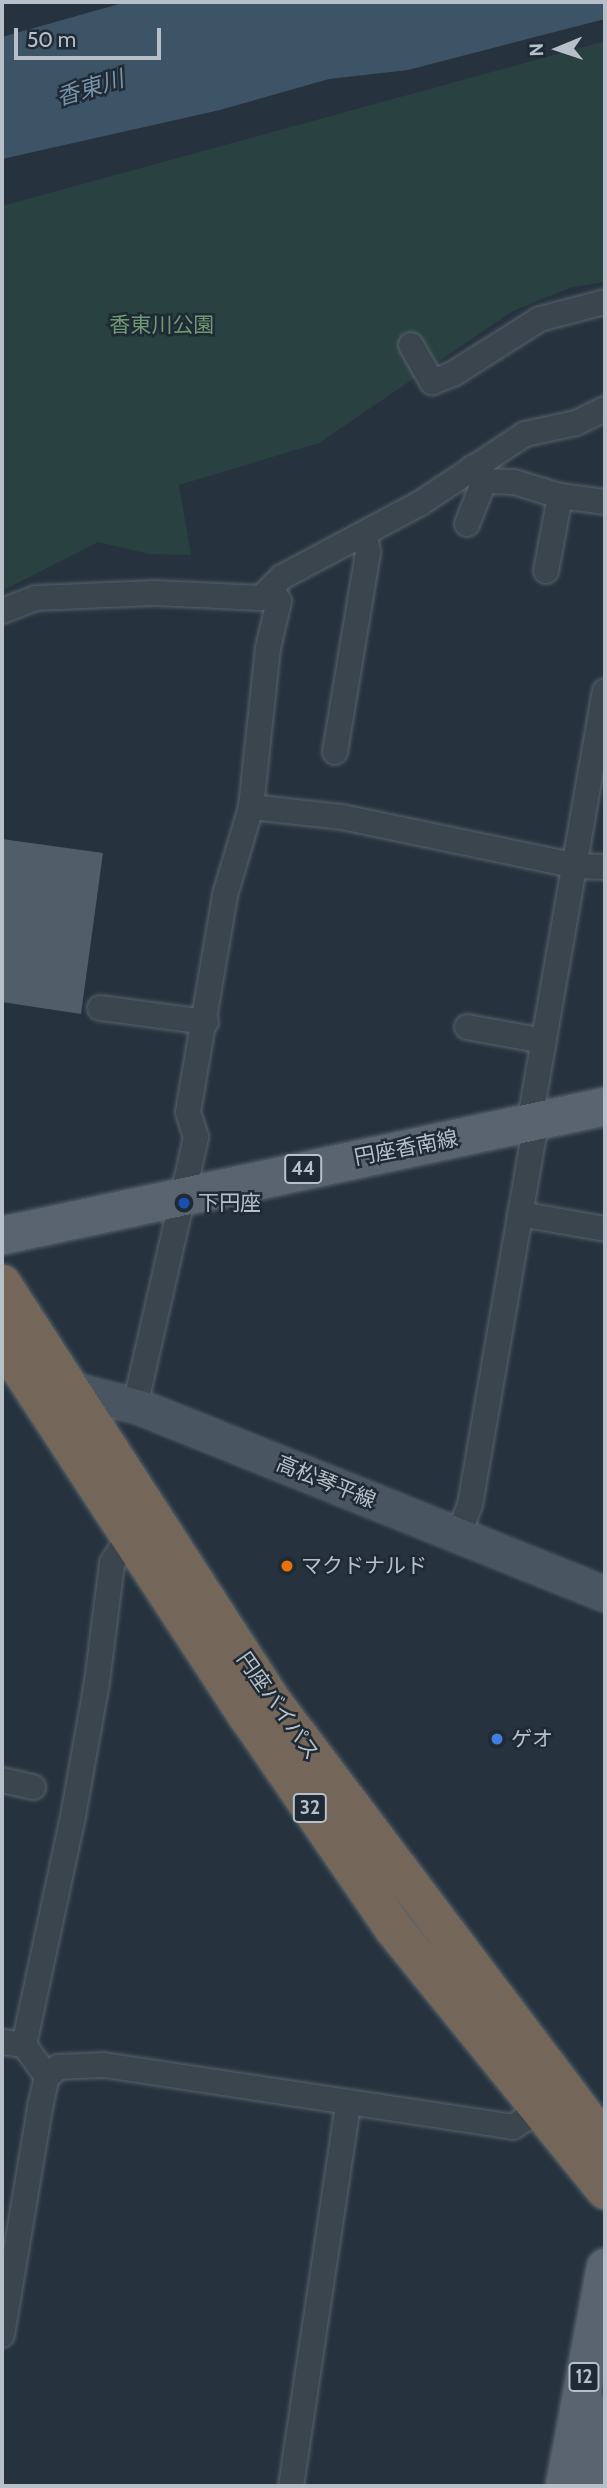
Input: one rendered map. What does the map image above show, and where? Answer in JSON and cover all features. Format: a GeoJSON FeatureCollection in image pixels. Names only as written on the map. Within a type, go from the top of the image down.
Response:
{"type":"FeatureCollection","features":[{"type":"Feature","properties":{"kind":"highway","name":"円座バイパス"},"geometry":{"type":"LineString","coordinates":[[2,1284],[130,1535],[394,1929],[538,2111],[605,2190]]}},
{"type":"Feature","properties":{"kind":"highway","name":"円座バイパス"},"geometry":{"type":"LineString","coordinates":[[2,1341],[58,1396],[271,1700],[605,2143]]}},
{"type":"Feature","properties":{"kind":"main road","name":"円座香南線"},"geometry":{"type":"LineString","coordinates":[[2,1235],[181,1194],[605,1106]]}},
{"type":"Feature","properties":{"kind":"main road","name":"高松琴平線"},"geometry":{"type":"LineString","coordinates":[[58,1396],[135,1406],[605,1594]]}},
{"type":"Feature","properties":{"kind":"main road","name":"12"},"geometry":{"type":"LineString","coordinates":[[564,2486],[605,2267]]}},
{"type":"Feature","properties":{"kind":"main road","name":"12"},"geometry":{"type":"LineString","coordinates":[[592,2486],[605,2414]]}},
{"type":"Feature","properties":{"kind":"street"},"geometry":{"type":"LineString","coordinates":[[411,345],[432,382],[453,373],[540,319],[605,302]]}},
{"type":"Feature","properties":{"kind":"street"},"geometry":{"type":"LineString","coordinates":[[2,611],[36,597],[155,593],[261,598],[282,577],[478,474],[525,434],[576,423],[605,409]]}},
{"type":"Feature","properties":{"kind":"street"},"geometry":{"type":"LineString","coordinates":[[478,474],[560,496],[605,502]]}},
{"type":"Feature","properties":{"kind":"street"},"geometry":{"type":"LineString","coordinates":[[467,524],[478,474]]}},
{"type":"Feature","properties":{"kind":"street"},"geometry":{"type":"LineString","coordinates":[[546,571],[560,496]]}},
{"type":"Feature","properties":{"kind":"street"},"geometry":{"type":"LineString","coordinates":[[335,752],[368,552],[365,533]]}},
{"type":"Feature","properties":{"kind":"street"},"geometry":{"type":"LineString","coordinates":[[135,1406],[196,1137],[188,1112],[206,1022],[225,895],[251,807],[268,648],[279,601],[271,588]]}},
{"type":"Feature","properties":{"kind":"street"},"geometry":{"type":"LineString","coordinates":[[458,1536],[470,1505],[536,1122],[532,1108],[577,866],[605,691]]}},
{"type":"Feature","properties":{"kind":"street"},"geometry":{"type":"LineString","coordinates":[[251,807],[342,817],[577,866],[605,867]]}},
{"type":"Feature","properties":{"kind":"street"},"geometry":{"type":"LineString","coordinates":[[100,1008],[206,1022]]}},
{"type":"Feature","properties":{"kind":"street"},"geometry":{"type":"LineString","coordinates":[[467,1027],[544,1041]]}},
{"type":"Feature","properties":{"kind":"street"},"geometry":{"type":"LineString","coordinates":[[520,1214],[605,1228]]}},
{"type":"Feature","properties":{"kind":"street"},"geometry":{"type":"LineString","coordinates":[[47,2077],[13,2043],[76,1798],[112,1563],[130,1535]]}},
{"type":"Feature","properties":{"kind":"street"},"geometry":{"type":"LineString","coordinates":[[2,1780],[33,1787]]}},
{"type":"Feature","properties":{"kind":"street"},"geometry":{"type":"LineString","coordinates":[[2,2335],[19,2217],[47,2077],[69,2064],[104,2065],[306,2094],[348,2105],[513,2127],[538,2111]]}},
{"type":"Feature","properties":{"kind":"street"},"geometry":{"type":"LineString","coordinates":[[291,2486],[348,2105]]}},
{"type":"Feature","properties":{"kind":"street"},"geometry":{"type":"LineString","coordinates":[[598,2486],[605,2481]]}},
{"type":"Feature","properties":{"kind":"green space","name":"香東川公園"},"geometry":{"type":"Polygon","coordinates":[[[605,41],[605,282],[572,287],[513,311],[319,443],[179,485],[191,555],[149,554],[98,542],[2,591],[2,206],[605,41]]]}},
{"type":"Feature","properties":{"kind":"water","name":"香東川"},"geometry":{"type":"Polygon","coordinates":[[[126,2],[605,2],[605,19],[408,70],[329,79],[220,110],[2,159],[2,37],[126,2]]]}},
{"type":"Feature","properties":{"kind":"building"},"geometry":{"type":"Polygon","coordinates":[[[2,839],[103,853],[81,1014],[2,1002],[2,839]]]}},
{"type":"Feature","properties":{"kind":"place","name":"下円座"},"geometry":{"type":"Point","coordinates":[184,1203]}},
{"type":"Feature","properties":{"kind":"place","name":"マクドナルド"},"geometry":{"type":"Point","coordinates":[287,1566]}},
{"type":"Feature","properties":{"kind":"place","name":"ゲオ"},"geometry":{"type":"Point","coordinates":[497,1739]}}]}
